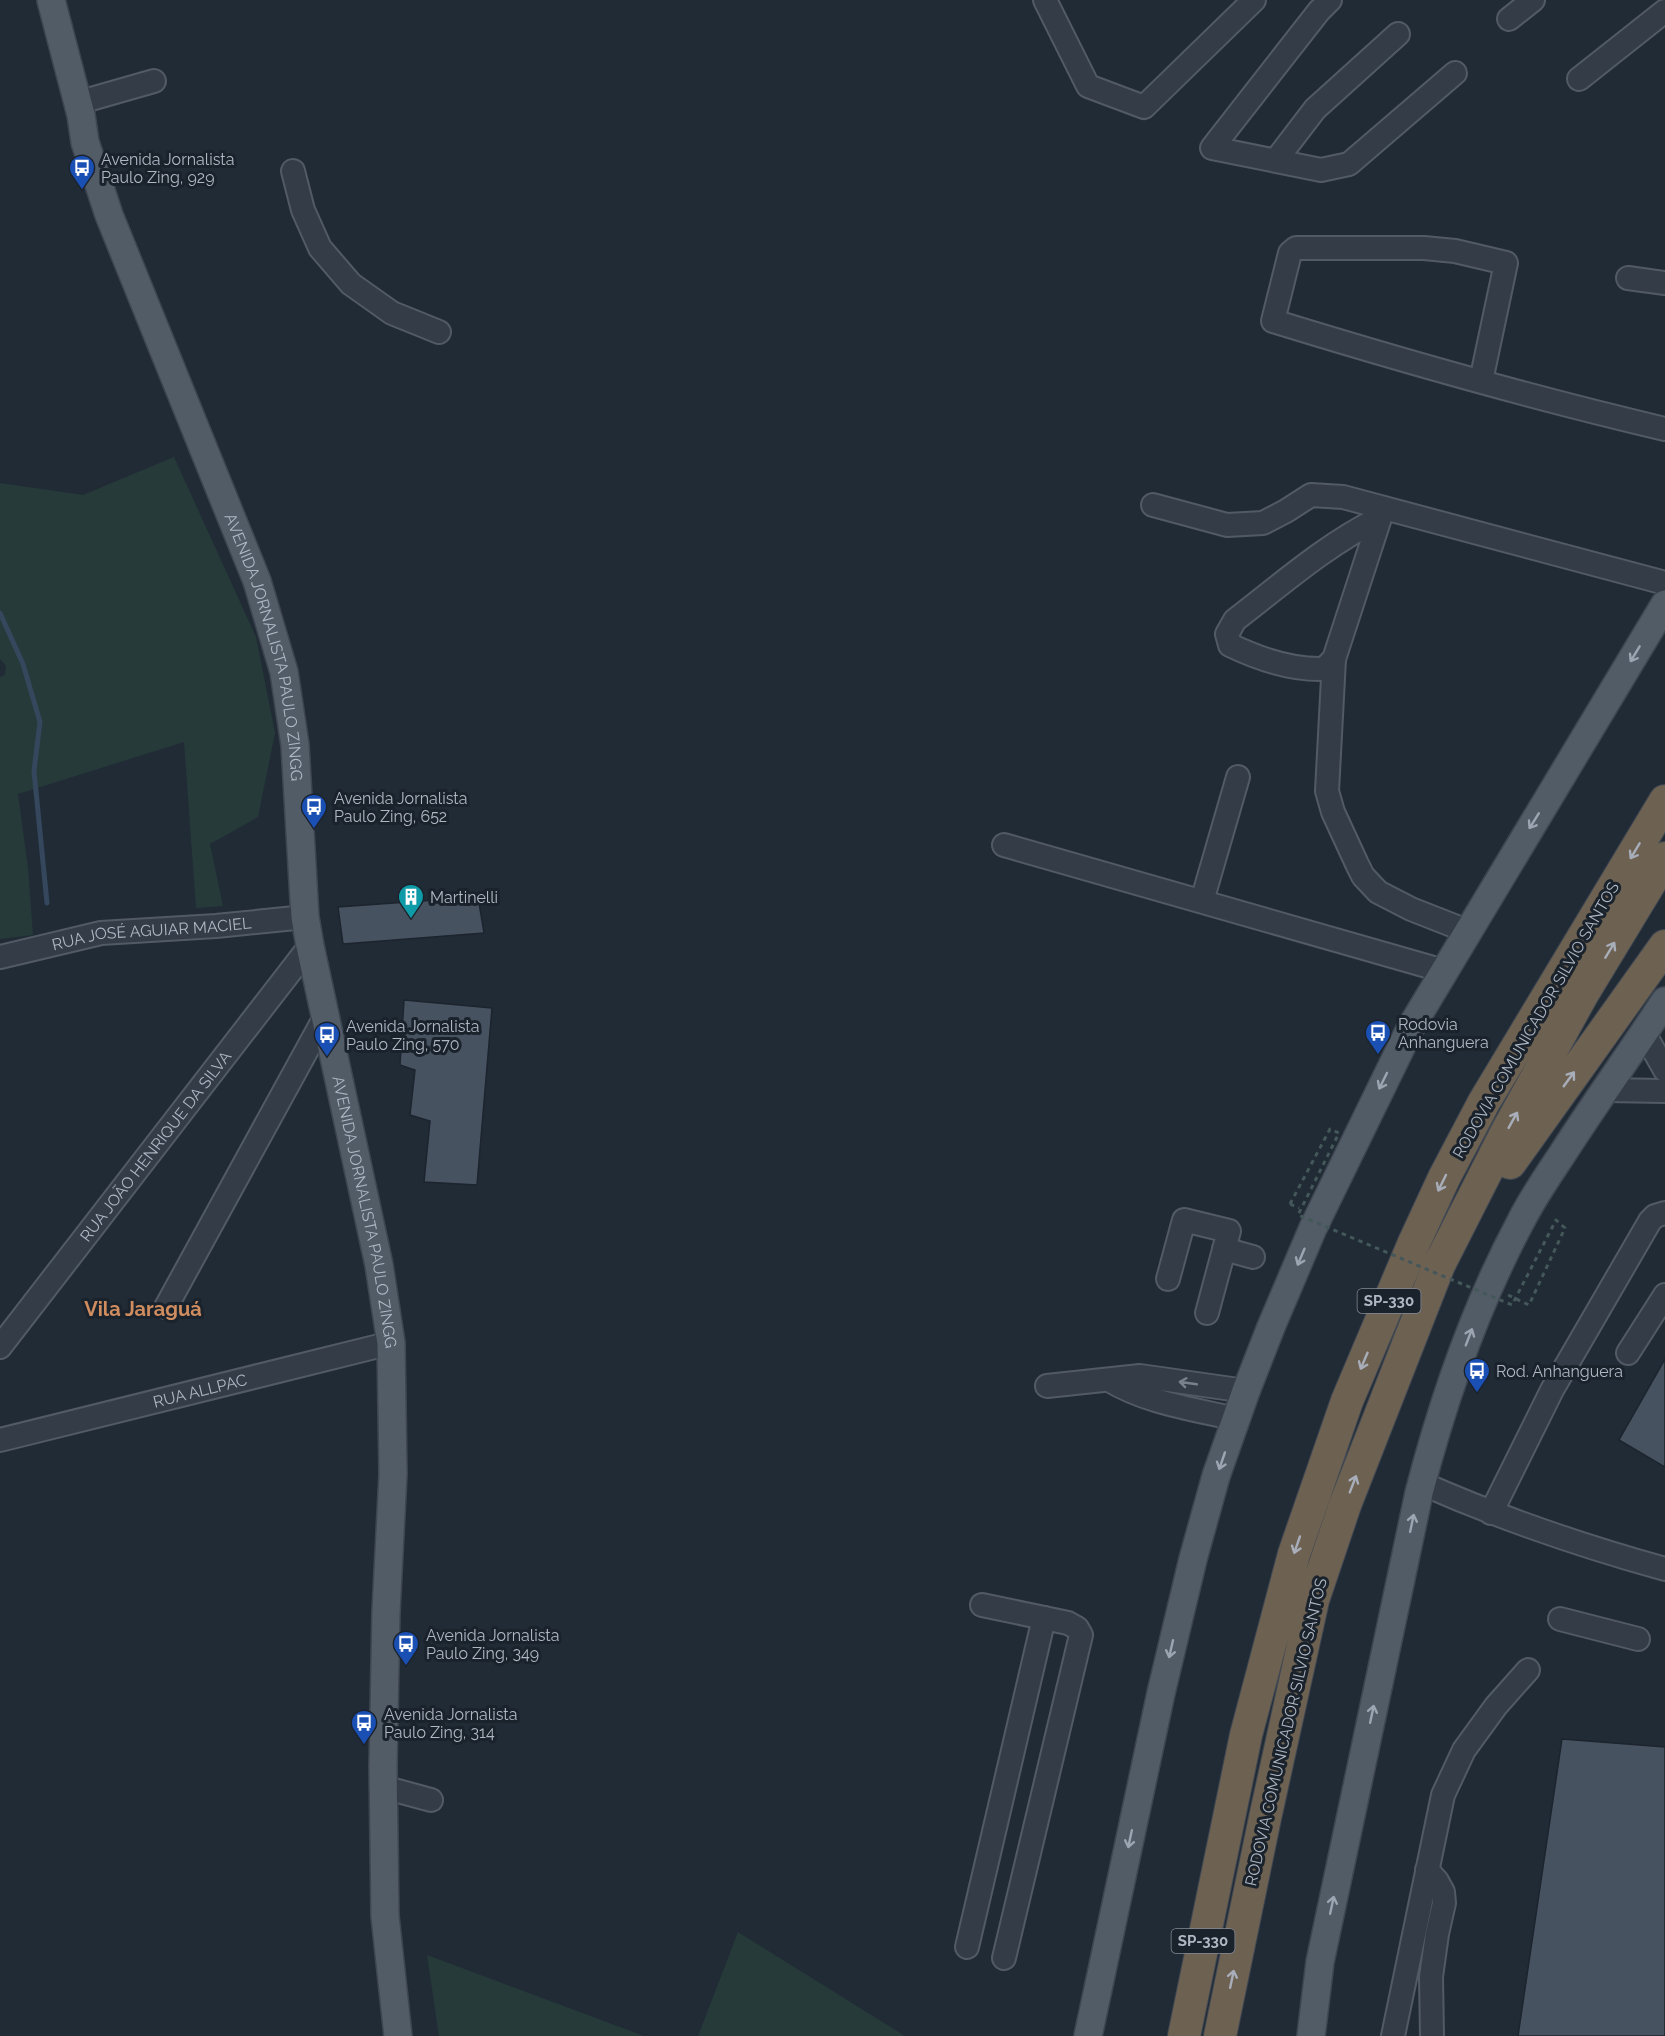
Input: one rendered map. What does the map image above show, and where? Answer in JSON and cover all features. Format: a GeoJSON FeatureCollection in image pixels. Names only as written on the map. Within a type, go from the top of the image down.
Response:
{"type":"FeatureCollection","features":[{"type":"Feature","properties":{"kind":"highway","name":"RODOVIA COMUNICADOR SILVIO SANTOS"},"geometry":{"type":"LineString","coordinates":[[1184,2036],[1246,1735],[1294,1554],[1347,1401],[1413,1245],[1444,1178],[1484,1102],[1665,801]]}},
{"type":"Feature","properties":{"kind":"highway","name":"RODOVIA COMUNICADOR SILVIO SANTOS"},"geometry":{"type":"LineString","coordinates":[[1220,2036],[1313,1600],[1353,1484],[1439,1265],[1506,1133],[1571,1015],[1665,858]]}},
{"type":"Feature","properties":{"kind":"highway"},"geometry":{"type":"LineString","coordinates":[[1439,1265],[1537,1123],[1665,946]]}},
{"type":"Feature","properties":{"kind":"highway"},"geometry":{"type":"LineString","coordinates":[[1166,2036],[1223,1847]]}},
{"type":"Feature","properties":{"kind":"main road","name":"AVENIDA JORNALISTA PAULO ZINGG"},"geometry":{"type":"LineString","coordinates":[[51,0],[85,142],[109,215],[257,581],[284,672],[295,745],[305,917],[324,1017],[379,1265],[391,1343],[393,1474],[386,1635],[383,1787],[385,1916],[398,2036]]}},
{"type":"Feature","properties":{"kind":"main road"},"geometry":{"type":"LineString","coordinates":[[1088,2036],[1192,1559],[1216,1476],[1246,1391],[1313,1228],[1395,1058],[1467,931],[1665,604]]}},
{"type":"Feature","properties":{"kind":"main road"},"geometry":{"type":"LineString","coordinates":[[1311,2036],[1320,1962],[1421,1483],[1455,1373],[1490,1286],[1521,1221],[1665,1001]]}},
{"type":"Feature","properties":{"kind":"main road"},"geometry":{"type":"LineString","coordinates":[[1295,2036],[1320,1962]]}},
{"type":"Feature","properties":{"kind":"street"},"geometry":{"type":"LineString","coordinates":[[1052,2],[1088,86],[1144,107],[1254,0]]}},
{"type":"Feature","properties":{"kind":"street"},"geometry":{"type":"LineString","coordinates":[[1330,0],[1212,148],[1321,170],[1349,164],[1455,73]]}},
{"type":"Feature","properties":{"kind":"street"},"geometry":{"type":"LineString","coordinates":[[1509,19],[1533,0]]}},
{"type":"Feature","properties":{"kind":"street"},"geometry":{"type":"LineString","coordinates":[[1579,79],[1665,11]]}},
{"type":"Feature","properties":{"kind":"street"},"geometry":{"type":"LineString","coordinates":[[1275,160],[1315,109],[1398,34]]}},
{"type":"Feature","properties":{"kind":"street"},"geometry":{"type":"LineString","coordinates":[[77,103],[153,81]]}},
{"type":"Feature","properties":{"kind":"street"},"geometry":{"type":"LineString","coordinates":[[293,171],[303,210],[320,248],[351,284],[392,313],[439,332]]}},
{"type":"Feature","properties":{"kind":"street"},"geometry":{"type":"LineString","coordinates":[[1481,381],[1506,263],[1455,251],[1424,248],[1296,248],[1290,253],[1273,321],[1567,406],[1664,424]]}},
{"type":"Feature","properties":{"kind":"street"},"geometry":{"type":"LineString","coordinates":[[1628,278],[1665,283]]}},
{"type":"Feature","properties":{"kind":"street"},"geometry":{"type":"LineString","coordinates":[[1153,505],[1227,525],[1263,523],[1311,495],[1343,497],[1381,513],[1665,583]]}},
{"type":"Feature","properties":{"kind":"street"},"geometry":{"type":"LineString","coordinates":[[1334,659],[1324,669],[1305,670],[1247,653],[1230,645],[1227,634],[1235,620],[1324,551],[1381,513]]}},
{"type":"Feature","properties":{"kind":"street"},"geometry":{"type":"LineString","coordinates":[[1381,513],[1334,659],[1327,791],[1333,812],[1363,876],[1378,892],[1411,909],[1467,931]]}},
{"type":"Feature","properties":{"kind":"street"},"geometry":{"type":"LineString","coordinates":[[1202,901],[1238,777]]}},
{"type":"Feature","properties":{"kind":"street"},"geometry":{"type":"LineString","coordinates":[[1004,845],[1444,971]]}},
{"type":"Feature","properties":{"kind":"street","name":"RUA JOSÉ AGUIAR MACIEL"},"geometry":{"type":"LineString","coordinates":[[0,957],[101,933],[216,926],[305,917]]}},
{"type":"Feature","properties":{"kind":"street","name":"RUA JOÃO HENRIQUE DA SILVA"},"geometry":{"type":"LineString","coordinates":[[0,1347],[310,946]]}},
{"type":"Feature","properties":{"kind":"street"},"geometry":{"type":"LineString","coordinates":[[166,1307],[324,1017]]}},
{"type":"Feature","properties":{"kind":"street"},"geometry":{"type":"LineString","coordinates":[[1644,1033],[1665,1070]]}},
{"type":"Feature","properties":{"kind":"street"},"geometry":{"type":"LineString","coordinates":[[1605,1090],[1665,1091]]}},
{"type":"Feature","properties":{"kind":"street"},"geometry":{"type":"LineString","coordinates":[[1491,1513],[1552,1390],[1650,1221],[1654,1216],[1665,1212]]}},
{"type":"Feature","properties":{"kind":"street"},"geometry":{"type":"LineString","coordinates":[[1168,1279],[1184,1220],[1229,1231],[1207,1313]]}},
{"type":"Feature","properties":{"kind":"street"},"geometry":{"type":"LineString","coordinates":[[1224,1249],[1253,1257]]}},
{"type":"Feature","properties":{"kind":"street"},"geometry":{"type":"LineString","coordinates":[[1628,1353],[1665,1295]]}},
{"type":"Feature","properties":{"kind":"street","name":"RUA ALLPAC"},"geometry":{"type":"LineString","coordinates":[[3,1436],[391,1343]]}},
{"type":"Feature","properties":{"kind":"street"},"geometry":{"type":"LineString","coordinates":[[1047,1386],[1140,1376],[1246,1391]]}},
{"type":"Feature","properties":{"kind":"street"},"geometry":{"type":"LineString","coordinates":[[1109,1380],[1137,1395],[1236,1419]]}},
{"type":"Feature","properties":{"kind":"street"},"geometry":{"type":"LineString","coordinates":[[1421,1483],[1491,1513],[1602,1551],[1665,1569]]}},
{"type":"Feature","properties":{"kind":"street"},"geometry":{"type":"LineString","coordinates":[[982,1605],[1073,1625],[1081,1635],[1005,1958]]}},
{"type":"Feature","properties":{"kind":"street"},"geometry":{"type":"LineString","coordinates":[[967,1947],[1044,1617]]}},
{"type":"Feature","properties":{"kind":"street"},"geometry":{"type":"LineString","coordinates":[[1560,1619],[1638,1639]]}},
{"type":"Feature","properties":{"kind":"street"},"geometry":{"type":"LineString","coordinates":[[1393,2036],[1443,1795],[1464,1750],[1496,1706],[1528,1670]]}},
{"type":"Feature","properties":{"kind":"street"},"geometry":{"type":"LineString","coordinates":[[383,1787],[431,1800]]}},
{"type":"Feature","properties":{"kind":"street"},"geometry":{"type":"LineString","coordinates":[[1427,1870],[1440,1886],[1444,1903],[1431,1977],[1432,2036]]}},
{"type":"Feature","properties":{"kind":"path"},"geometry":{"type":"LineString","coordinates":[[1290,1204],[1330,1129],[1339,1132],[1298,1215],[1512,1305],[1556,1220],[1565,1228],[1529,1305]]}},
{"type":"Feature","properties":{"kind":"green space"},"geometry":{"type":"Polygon","coordinates":[[[174,457],[256,637],[275,733],[258,817],[210,844],[223,906],[196,908],[184,742],[18,794],[28,868],[33,935],[0,939],[0,677],[5,675],[6,666],[0,659],[0,483],[83,495],[174,457]]]}},
{"type":"Feature","properties":{"kind":"green space"},"geometry":{"type":"Polygon","coordinates":[[[738,1932],[905,2036],[698,2036],[738,1932]]]}},
{"type":"Feature","properties":{"kind":"green space"},"geometry":{"type":"Polygon","coordinates":[[[427,1955],[644,2036],[439,2036],[427,1955]]]}},
{"type":"Feature","properties":{"kind":"building","name":"Martinelli"},"geometry":{"type":"Polygon","coordinates":[[[478,897],[484,933],[343,944],[338,907],[478,897]]]}},
{"type":"Feature","properties":{"kind":"building"},"geometry":{"type":"Polygon","coordinates":[[[404,1000],[492,1008],[477,1185],[424,1182],[430,1121],[410,1115],[415,1070],[400,1065],[404,1000]]]}},
{"type":"Feature","properties":{"kind":"building"},"geometry":{"type":"Polygon","coordinates":[[[1665,1359],[1665,1467],[1619,1440],[1665,1359]]]}},
{"type":"Feature","properties":{"kind":"building"},"geometry":{"type":"Polygon","coordinates":[[[1562,1739],[1665,1747],[1665,2036],[1518,2036],[1562,1739]]]}},
{"type":"Feature","properties":{"kind":"waterway"},"geometry":{"type":"LineString","coordinates":[[0,613],[23,664],[40,722],[34,771],[47,903]]}},
{"type":"Feature","properties":{"kind":"place","name":"Avenida Jornalista Paulo Zing, 929"},"geometry":{"type":"Point","coordinates":[82,191]}},
{"type":"Feature","properties":{"kind":"place","name":"Avenida Jornalista Paulo Zing, 652"},"geometry":{"type":"Point","coordinates":[314,830]}},
{"type":"Feature","properties":{"kind":"place","name":"Martinelli"},"geometry":{"type":"Point","coordinates":[411,920]}},
{"type":"Feature","properties":{"kind":"place","name":"Rodovia Anhanguera"},"geometry":{"type":"Point","coordinates":[1378,1056]}},
{"type":"Feature","properties":{"kind":"place","name":"Avenida Jornalista Paulo Zing, 570"},"geometry":{"type":"Point","coordinates":[327,1058]}},
{"type":"Feature","properties":{"kind":"place","name":"Rod. Anhanguera"},"geometry":{"type":"Point","coordinates":[1477,1394]}},
{"type":"Feature","properties":{"kind":"place","name":"Avenida Jornalista Paulo Zing, 349"},"geometry":{"type":"Point","coordinates":[406,1667]}},
{"type":"Feature","properties":{"kind":"place","name":"Avenida Jornalista Paulo Zing, 314"},"geometry":{"type":"Point","coordinates":[364,1746]}},
{"type":"Feature","properties":{"kind":"district","name":"Vila Jaraguá"},"geometry":{"type":"Point","coordinates":[143,1309]}}]}
